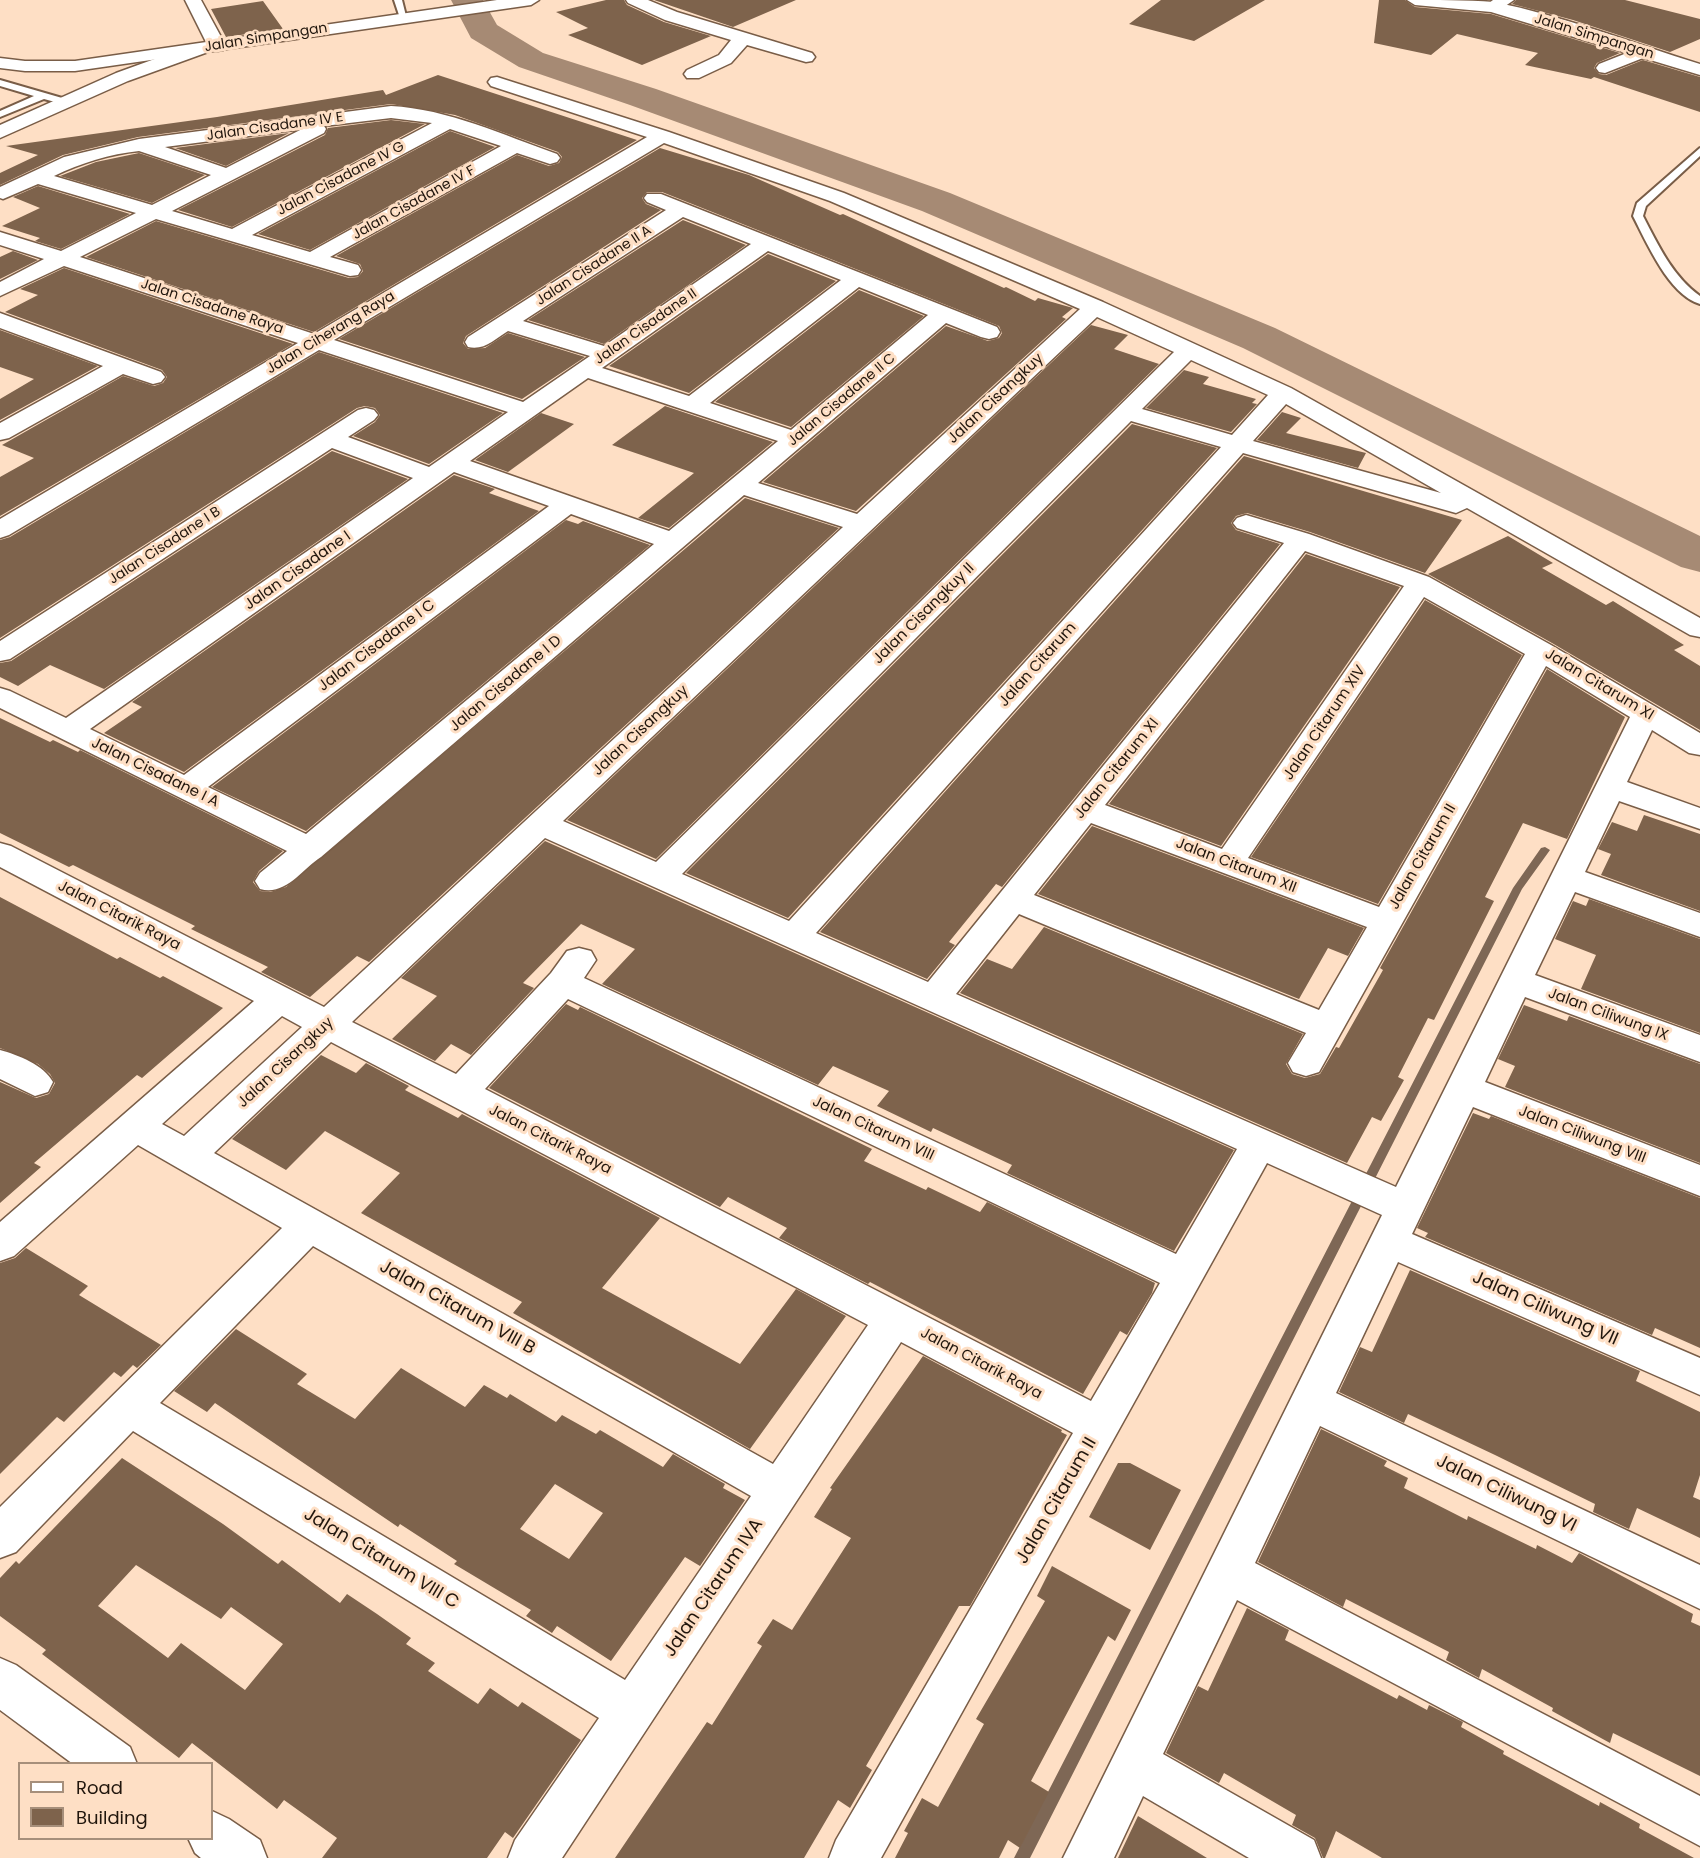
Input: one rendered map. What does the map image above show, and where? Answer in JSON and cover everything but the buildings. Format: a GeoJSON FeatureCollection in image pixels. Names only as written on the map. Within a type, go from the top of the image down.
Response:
{"type":"FeatureCollection","features":[{"type":"Feature","properties":{"kind":"street"},"geometry":{"type":"LineString","coordinates":[[0,132],[122,77],[209,47],[193,0]]}},
{"type":"Feature","properties":{"kind":"street","name":"Jalan Simpangan"},"geometry":{"type":"LineString","coordinates":[[0,63],[25,66],[75,66],[531,0]]}},
{"type":"Feature","properties":{"kind":"street"},"geometry":{"type":"LineString","coordinates":[[634,0],[671,16],[807,57]]}},
{"type":"Feature","properties":{"kind":"street","name":"Jalan Simpangan"},"geometry":{"type":"LineString","coordinates":[[1415,0],[1499,4],[1548,22],[1700,70]]}},
{"type":"Feature","properties":{"kind":"street"},"geometry":{"type":"LineString","coordinates":[[693,74],[724,60],[735,45],[745,38]]}},
{"type":"Feature","properties":{"kind":"street"},"geometry":{"type":"LineString","coordinates":[[1605,68],[1642,52]]}},
{"type":"Feature","properties":{"kind":"street"},"geometry":{"type":"LineString","coordinates":[[497,82],[837,197],[1095,308],[1283,393],[1700,629]]}},
{"type":"Feature","properties":{"kind":"street","name":"Jalan Cisadane IV E"},"geometry":{"type":"LineString","coordinates":[[3,194],[82,157],[139,145],[404,111],[550,158]]}},
{"type":"Feature","properties":{"kind":"street"},"geometry":{"type":"LineString","coordinates":[[0,290],[338,118]]}},
{"type":"Feature","properties":{"kind":"street","name":"Jalan Cisadane IV G"},"geometry":{"type":"LineString","coordinates":[[234,236],[447,123]]}},
{"type":"Feature","properties":{"kind":"street","name":"Jalan Ciherang Raya"},"geometry":{"type":"LineString","coordinates":[[0,530],[662,136]]}},
{"type":"Feature","properties":{"kind":"street"},"geometry":{"type":"LineString","coordinates":[[139,145],[229,175]]}},
{"type":"Feature","properties":{"kind":"street","name":"Jalan Cisadane IV F"},"geometry":{"type":"LineString","coordinates":[[312,259],[515,146]]}},
{"type":"Feature","properties":{"kind":"street"},"geometry":{"type":"LineString","coordinates":[[36,177],[350,270]]}},
{"type":"Feature","properties":{"kind":"street"},"geometry":{"type":"LineString","coordinates":[[654,198],[989,332]]}},
{"type":"Feature","properties":{"kind":"street","name":"Jalan Cisadane II A"},"geometry":{"type":"LineString","coordinates":[[476,342],[682,209]]}},
{"type":"Feature","properties":{"kind":"street","name":"Jalan Cisadane Raya"},"geometry":{"type":"LineString","coordinates":[[0,237],[527,411]]}},
{"type":"Feature","properties":{"kind":"street","name":"Jalan Cisadane II"},"geometry":{"type":"LineString","coordinates":[[527,411],[766,243]]}},
{"type":"Feature","properties":{"kind":"street"},"geometry":{"type":"LineString","coordinates":[[693,405],[855,279]]}},
{"type":"Feature","properties":{"kind":"street","name":"Jalan Cisangkuy"},"geometry":{"type":"LineString","coordinates":[[187,1156],[861,524],[1095,308]]}},
{"type":"Feature","properties":{"kind":"street","name":"Jalan Cisadane II C"},"geometry":{"type":"LineString","coordinates":[[740,486],[943,314]]}},
{"type":"Feature","properties":{"kind":"street"},"geometry":{"type":"LineString","coordinates":[[0,320],[153,377]]}},
{"type":"Feature","properties":{"kind":"street"},"geometry":{"type":"LineString","coordinates":[[505,323],[608,354]]}},
{"type":"Feature","properties":{"kind":"street","name":"Jalan Cisangkuy II"},"geometry":{"type":"LineString","coordinates":[[660,877],[1188,350]]}},
{"type":"Feature","properties":{"kind":"street"},"geometry":{"type":"LineString","coordinates":[[0,433],[122,365]]}},
{"type":"Feature","properties":{"kind":"street"},"geometry":{"type":"LineString","coordinates":[[585,370],[796,439]]}},
{"type":"Feature","properties":{"kind":"street","name":"Jalan Citarum"},"geometry":{"type":"LineString","coordinates":[[793,937],[1283,393]]}},
{"type":"Feature","properties":{"kind":"street","name":"Jalan Cisadane I"},"geometry":{"type":"LineString","coordinates":[[69,730],[527,411]]}},
{"type":"Feature","properties":{"kind":"street"},"geometry":{"type":"LineString","coordinates":[[1125,412],[1507,519]]}},
{"type":"Feature","properties":{"kind":"street","name":"Jalan Cisadane I B"},"geometry":{"type":"LineString","coordinates":[[0,653],[366,416]]}},
{"type":"Feature","properties":{"kind":"street"},"geometry":{"type":"LineString","coordinates":[[330,439],[568,504],[674,542]]}},
{"type":"Feature","properties":{"kind":"street"},"geometry":{"type":"LineString","coordinates":[[740,486],[861,524]]}},
{"type":"Feature","properties":{"kind":"street","name":"Jalan Cisadane I D"},"geometry":{"type":"LineString","coordinates":[[271,881],[740,486]]}},
{"type":"Feature","properties":{"kind":"street","name":"Jalan Cisadane I C"},"geometry":{"type":"LineString","coordinates":[[186,788],[568,504]]}},
{"type":"Feature","properties":{"kind":"street","name":"Jalan Citarum XI"},"geometry":{"type":"LineString","coordinates":[[1246,523],[1420,583],[1541,651],[1700,746]]}},
{"type":"Feature","properties":{"kind":"street","name":"Jalan Citarum XI"},"geometry":{"type":"LineString","coordinates":[[933,999],[1300,540]]}},
{"type":"Feature","properties":{"kind":"street","name":"Jalan Citarum XIV"},"geometry":{"type":"LineString","coordinates":[[1230,863],[1420,583]]}},
{"type":"Feature","properties":{"kind":"street","name":"Jalan Citarum II"},"geometry":{"type":"LineString","coordinates":[[1306,1064],[1541,651]]}},
{"type":"Feature","properties":{"kind":"street","name":"Jalan Cisadane I A"},"geometry":{"type":"LineString","coordinates":[[0,697],[310,849]]}},
{"type":"Feature","properties":{"kind":"street"},"geometry":{"type":"LineString","coordinates":[[1088,1858],[1311,1401],[1393,1216],[1463,1088],[1646,714]]}},
{"type":"Feature","properties":{"kind":"street"},"geometry":{"type":"LineString","coordinates":[[1610,788],[1700,819]]}},
{"type":"Feature","properties":{"kind":"street","name":"Jalan Citarum XII"},"geometry":{"type":"LineString","coordinates":[[1085,809],[1386,922]]}},
{"type":"Feature","properties":{"kind":"street","name":"Jalan Ciliwung VII"},"geometry":{"type":"LineString","coordinates":[[541,824],[1345,1182],[1393,1216],[1700,1377]]}},
{"type":"Feature","properties":{"kind":"street","name":"Jalan Citarik Raya"},"geometry":{"type":"LineString","coordinates":[[0,854],[1100,1426]]}},
{"type":"Feature","properties":{"kind":"street"},"geometry":{"type":"LineString","coordinates":[[1566,878],[1700,925]]}},
{"type":"Feature","properties":{"kind":"street"},"geometry":{"type":"LineString","coordinates":[[1014,899],[1326,1027]]}},
{"type":"Feature","properties":{"kind":"street","name":"Jalan Citarum VIII"},"geometry":{"type":"LineString","coordinates":[[460,1093],[571,971],[1184,1276]]}},
{"type":"Feature","properties":{"kind":"street","name":"Jalan Ciliwung IX"},"geometry":{"type":"LineString","coordinates":[[1516,981],[1700,1049]]}},
{"type":"Feature","properties":{"kind":"street"},"geometry":{"type":"LineString","coordinates":[[0,1245],[279,999]]}},
{"type":"Feature","properties":{"kind":"street"},"geometry":{"type":"LineString","coordinates":[[0,1063],[35,1082]]}},
{"type":"Feature","properties":{"kind":"street","name":"Jalan Ciliwung VIII"},"geometry":{"type":"LineString","coordinates":[[1463,1088],[1700,1181]]}},
{"type":"Feature","properties":{"kind":"street","name":"Jalan Citarum VIII B"},"geometry":{"type":"LineString","coordinates":[[135,1126],[780,1490]]}},
{"type":"Feature","properties":{"kind":"street","name":"Jalan Citarum II"},"geometry":{"type":"LineString","coordinates":[[855,1858],[1259,1144]]}},
{"type":"Feature","properties":{"kind":"street"},"geometry":{"type":"LineString","coordinates":[[0,1537],[309,1225]]}},
{"type":"Feature","properties":{"kind":"street","name":"Jalan Citarum IVA"},"geometry":{"type":"LineString","coordinates":[[533,1858],[894,1319]]}},
{"type":"Feature","properties":{"kind":"street","name":"Jalan Ciliwung VI"},"geometry":{"type":"LineString","coordinates":[[1311,1401],[1700,1588]]}},
{"type":"Feature","properties":{"kind":"street","name":"Jalan Citarum VIII C"},"geometry":{"type":"LineString","coordinates":[[129,1407],[632,1711]]}},
{"type":"Feature","properties":{"kind":"street"},"geometry":{"type":"LineString","coordinates":[[1228,1572],[1700,1822]]}},
{"type":"Feature","properties":{"kind":"street"},"geometry":{"type":"LineString","coordinates":[[0,1681],[110,1762]]}},
{"type":"Feature","properties":{"kind":"street"},"geometry":{"type":"LineString","coordinates":[[1134,1764],[1296,1858]]}},
{"type":"Feature","properties":{"kind":"street"},"geometry":{"type":"LineString","coordinates":[[213,1837],[242,1858]]}},
{"type":"Feature","properties":{"kind":"lane"},"geometry":{"type":"LineString","coordinates":[[398,0],[410,17]]}},
{"type":"Feature","properties":{"kind":"lane"},"geometry":{"type":"LineString","coordinates":[[0,83],[66,102]]}},
{"type":"Feature","properties":{"kind":"lane"},"geometry":{"type":"LineString","coordinates":[[0,114],[43,96]]}},
{"type":"Feature","properties":{"kind":"lane"},"geometry":{"type":"LineString","coordinates":[[1700,152],[1641,205],[1638,216],[1643,229],[1681,288],[1700,302]]}},
{"type":"Feature","properties":{"kind":"waterway"},"geometry":{"type":"LineString","coordinates":[[467,0],[483,31],[531,60],[643,97],[936,202],[1259,338],[1700,556]]}},
{"type":"Feature","properties":{"kind":"waterway"},"geometry":{"type":"LineString","coordinates":[[1022,1858],[1518,888],[1545,850]]}}]}
